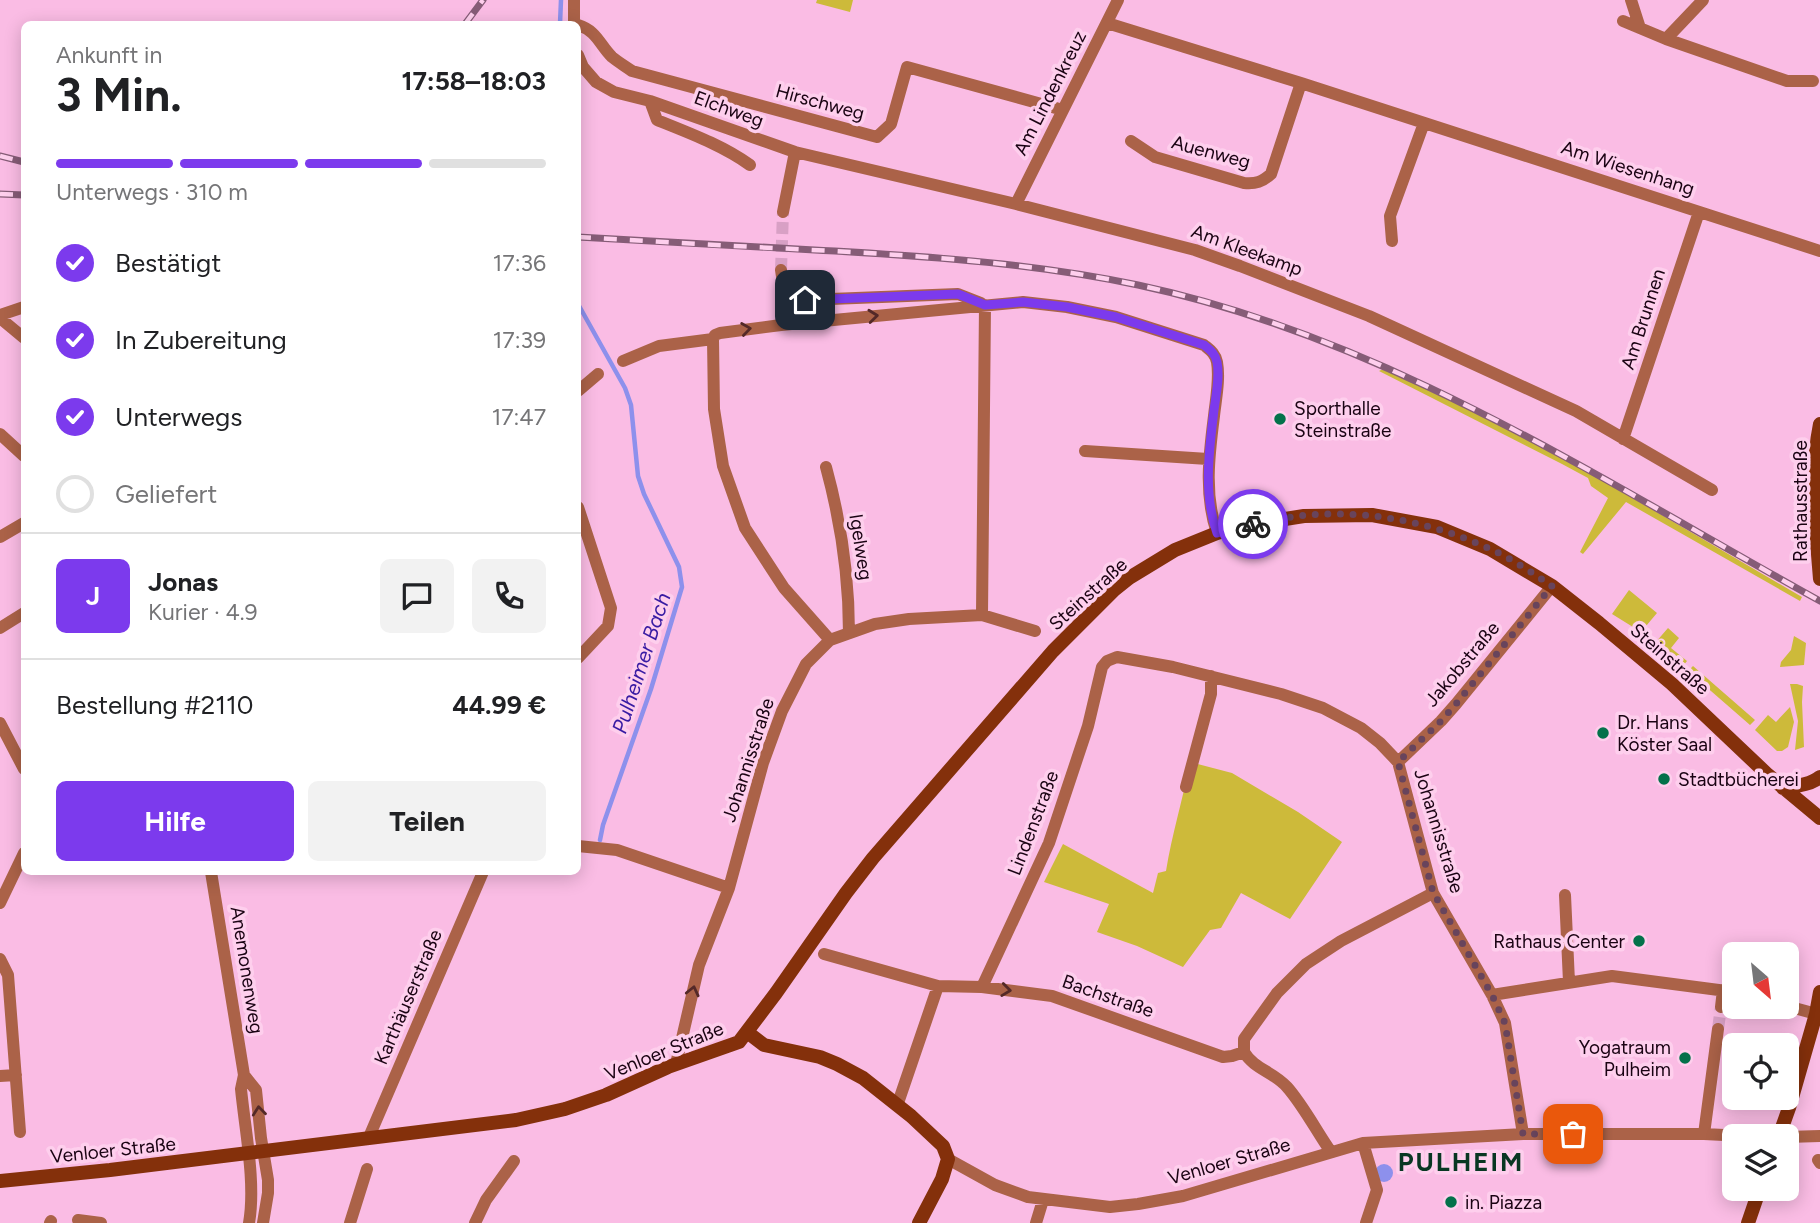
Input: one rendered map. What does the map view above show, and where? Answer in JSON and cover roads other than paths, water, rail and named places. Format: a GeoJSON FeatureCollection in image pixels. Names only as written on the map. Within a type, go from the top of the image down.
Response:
{"type":"FeatureCollection","features":[{"type":"Feature","properties":{"kind":"main road","name":"Rathausstraße"},"geometry":{"type":"LineString","coordinates":[[1820,424],[1816,442],[1815,516],[1820,579]]}},
{"type":"Feature","properties":{"kind":"main road","name":"Steinstraße"},"geometry":{"type":"LineString","coordinates":[[747,1032],[873,858],[1053,651],[1129,578],[1175,550],[1240,526],[1304,516],[1372,515],[1437,527],[1490,549],[1552,586],[1672,684],[1768,775],[1820,818]]}},
{"type":"Feature","properties":{"kind":"main road"},"geometry":{"type":"LineString","coordinates":[[1783,788],[1805,785],[1820,777]]}},
{"type":"Feature","properties":{"kind":"main road"},"geometry":{"type":"LineString","coordinates":[[1783,1124],[1818,1014],[1820,992]]}},
{"type":"Feature","properties":{"kind":"main road","name":"Venloer Straße"},"geometry":{"type":"LineString","coordinates":[[0,1181],[516,1120],[565,1109],[606,1095],[642,1078],[739,1042],[747,1032],[764,1045],[820,1057],[863,1078],[898,1103],[943,1146],[948,1159]]}},
{"type":"Feature","properties":{"kind":"main road"},"geometry":{"type":"LineString","coordinates":[[919,1223],[942,1179],[948,1159]]}},
{"type":"Feature","properties":{"kind":"main road"},"geometry":{"type":"LineString","coordinates":[[1748,1223],[1756,1201]]}},
{"type":"Feature","properties":{"kind":"street"},"geometry":{"type":"LineString","coordinates":[[574,0],[575,21]]}},
{"type":"Feature","properties":{"kind":"street","name":"Am Lindenkreuz"},"geometry":{"type":"LineString","coordinates":[[1016,204],[1118,0]]}},
{"type":"Feature","properties":{"kind":"street"},"geometry":{"type":"LineString","coordinates":[[1631,0],[1640,28]]}},
{"type":"Feature","properties":{"kind":"street"},"geometry":{"type":"LineString","coordinates":[[1666,39],[1703,0]]}},
{"type":"Feature","properties":{"kind":"street"},"geometry":{"type":"LineString","coordinates":[[1623,21],[1666,39],[1787,81],[1813,81]]}},
{"type":"Feature","properties":{"kind":"street","name":"Am Wiesenhang"},"geometry":{"type":"LineString","coordinates":[[1107,23],[1820,251]]}},
{"type":"Feature","properties":{"kind":"street","name":"Hirschweg"},"geometry":{"type":"LineString","coordinates":[[581,26],[594,33],[611,56],[632,71],[877,137],[891,124],[907,67],[1063,110]]}},
{"type":"Feature","properties":{"kind":"street","name":"Elchweg"},"geometry":{"type":"LineString","coordinates":[[581,62],[596,82],[614,92],[650,101],[795,152]]}},
{"type":"Feature","properties":{"kind":"street","name":"Auenweg"},"geometry":{"type":"LineString","coordinates":[[1131,141],[1155,157],[1244,183],[1264,181],[1271,174],[1301,83]]}},
{"type":"Feature","properties":{"kind":"street","name":"Elchweg"},"geometry":{"type":"LineString","coordinates":[[650,101],[657,120],[734,154],[750,165]]}},
{"type":"Feature","properties":{"kind":"street"},"geometry":{"type":"LineString","coordinates":[[1392,241],[1390,216],[1424,123]]}},
{"type":"Feature","properties":{"kind":"street"},"geometry":{"type":"LineString","coordinates":[[783,212],[795,152]]}},
{"type":"Feature","properties":{"kind":"street","name":"Am Kleekamp"},"geometry":{"type":"LineString","coordinates":[[795,152],[1195,250],[1406,333],[1576,411],[1712,490]]}},
{"type":"Feature","properties":{"kind":"street","name":"Am Brunnen"},"geometry":{"type":"LineString","coordinates":[[1623,439],[1699,212]]}},
{"type":"Feature","properties":{"kind":"street"},"geometry":{"type":"LineString","coordinates":[[781,270],[784,289],[789,297],[805,300],[958,294],[985,305]]}},
{"type":"Feature","properties":{"kind":"street"},"geometry":{"type":"LineString","coordinates":[[623,361],[659,346],[713,338],[720,333],[985,305],[1023,302],[1116,317],[1204,345],[1213,352],[1217,361],[1218,381],[1208,459],[1210,514],[1217,533]]}},
{"type":"Feature","properties":{"kind":"street"},"geometry":{"type":"LineString","coordinates":[[982,615],[985,305]]}},
{"type":"Feature","properties":{"kind":"street"},"geometry":{"type":"LineString","coordinates":[[21,308],[0,316],[21,335]]}},
{"type":"Feature","properties":{"kind":"street"},"geometry":{"type":"LineString","coordinates":[[713,338],[714,409],[723,466],[745,528],[784,588],[830,640]]}},
{"type":"Feature","properties":{"kind":"street"},"geometry":{"type":"LineString","coordinates":[[581,388],[598,374]]}},
{"type":"Feature","properties":{"kind":"street"},"geometry":{"type":"LineString","coordinates":[[3,440],[21,454]]}},
{"type":"Feature","properties":{"kind":"street"},"geometry":{"type":"LineString","coordinates":[[1085,451],[1208,459]]}},
{"type":"Feature","properties":{"kind":"street","name":"Igelweg"},"geometry":{"type":"LineString","coordinates":[[826,467],[849,587],[849,633]]}},
{"type":"Feature","properties":{"kind":"street"},"geometry":{"type":"LineString","coordinates":[[581,516],[611,608],[608,626],[581,655]]}},
{"type":"Feature","properties":{"kind":"street"},"geometry":{"type":"LineString","coordinates":[[0,537],[21,525]]}},
{"type":"Feature","properties":{"kind":"street","name":"Jakobstraße"},"geometry":{"type":"LineString","coordinates":[[1398,762],[1456,704],[1552,586]]}},
{"type":"Feature","properties":{"kind":"street","name":"Johannisstraße"},"geometry":{"type":"LineString","coordinates":[[676,1065],[699,965],[729,888],[763,763],[782,711],[806,664],[830,640],[875,624],[909,619],[982,615],[1035,631]]}},
{"type":"Feature","properties":{"kind":"street"},"geometry":{"type":"LineString","coordinates":[[0,628],[21,616]]}},
{"type":"Feature","properties":{"kind":"street","name":"Johannisstraße"},"geometry":{"type":"LineString","coordinates":[[1102,667],[1107,661],[1117,657],[1173,667],[1281,694],[1323,708],[1361,728],[1398,762],[1433,892],[1505,1023],[1523,1134]]}},
{"type":"Feature","properties":{"kind":"street","name":"Lindenstraße"},"geometry":{"type":"LineString","coordinates":[[982,987],[1049,843],[1088,726],[1102,667]]}},
{"type":"Feature","properties":{"kind":"street"},"geometry":{"type":"LineString","coordinates":[[1186,787],[1211,694],[1211,676]]}},
{"type":"Feature","properties":{"kind":"street"},"geometry":{"type":"LineString","coordinates":[[0,723],[21,763]]}},
{"type":"Feature","properties":{"kind":"street"},"geometry":{"type":"LineString","coordinates":[[581,846],[617,850],[729,888]]}},
{"type":"Feature","properties":{"kind":"street"},"geometry":{"type":"LineString","coordinates":[[0,902],[21,859]]}},
{"type":"Feature","properties":{"kind":"street","name":"Anemonenweg"},"geometry":{"type":"LineString","coordinates":[[211,875],[244,1075],[242,1089],[256,1152]]}},
{"type":"Feature","properties":{"kind":"street","name":"Karthäuserstraße"},"geometry":{"type":"LineString","coordinates":[[369,1138],[482,875]]}},
{"type":"Feature","properties":{"kind":"street"},"geometry":{"type":"LineString","coordinates":[[1331,1152],[1287,1087],[1248,1059],[1244,1052],[1244,1039],[1277,993],[1306,964],[1433,892]]}},
{"type":"Feature","properties":{"kind":"street"},"geometry":{"type":"LineString","coordinates":[[1565,895],[1569,982]]}},
{"type":"Feature","properties":{"kind":"street","name":"Bachstraße"},"geometry":{"type":"LineString","coordinates":[[824,954],[938,986],[982,987],[1052,996],[1223,1057],[1244,1052]]}},
{"type":"Feature","properties":{"kind":"street"},"geometry":{"type":"LineString","coordinates":[[0,959],[8,975],[20,1132]]}},
{"type":"Feature","properties":{"kind":"street"},"geometry":{"type":"LineString","coordinates":[[1492,995],[1612,976],[1722,990]]}},
{"type":"Feature","properties":{"kind":"street"},"geometry":{"type":"LineString","coordinates":[[898,1103],[938,986]]}},
{"type":"Feature","properties":{"kind":"street"},"geometry":{"type":"LineString","coordinates":[[1799,1009],[1818,1014]]}},
{"type":"Feature","properties":{"kind":"street"},"geometry":{"type":"LineString","coordinates":[[1704,1134],[1718,1029]]}},
{"type":"Feature","properties":{"kind":"street"},"geometry":{"type":"LineString","coordinates":[[0,1076],[16,1075]]}},
{"type":"Feature","properties":{"kind":"street","name":"Venloer Straße"},"geometry":{"type":"LineString","coordinates":[[948,1159],[995,1185],[1028,1197],[1110,1207],[1138,1205],[1183,1196],[1363,1143],[1523,1134],[1722,1135]]}},
{"type":"Feature","properties":{"kind":"street"},"geometry":{"type":"LineString","coordinates":[[1799,1137],[1820,1136]]}},
{"type":"Feature","properties":{"kind":"street"},"geometry":{"type":"LineString","coordinates":[[1363,1143],[1377,1190],[1366,1223]]}},
{"type":"Feature","properties":{"kind":"street"},"geometry":{"type":"LineString","coordinates":[[249,1223],[256,1152]]}},
{"type":"Feature","properties":{"kind":"street"},"geometry":{"type":"LineString","coordinates":[[256,1152],[268,1180],[263,1223]]}},
{"type":"Feature","properties":{"kind":"street"},"geometry":{"type":"LineString","coordinates":[[475,1223],[486,1200],[514,1161]]}},
{"type":"Feature","properties":{"kind":"street"},"geometry":{"type":"LineString","coordinates":[[350,1223],[368,1169]]}},
{"type":"Feature","properties":{"kind":"street"},"geometry":{"type":"LineString","coordinates":[[1036,1223],[1044,1200]]}},
{"type":"Feature","properties":{"kind":"street"},"geometry":{"type":"LineString","coordinates":[[78,1220],[101,1223]]}},
{"type":"Feature","properties":{"kind":"water"},"geometry":{"type":"Polygon","coordinates":[[[1384,1164],[1390,1167],[1393,1173],[1390,1179],[1384,1182],[1378,1179],[1375,1173],[1378,1167],[1384,1164]]]}},
{"type":"Feature","properties":{"kind":"waterway","name":"Pulheimer Bach"},"geometry":{"type":"LineString","coordinates":[[560,21],[561,0]]}},
{"type":"Feature","properties":{"kind":"waterway","name":"Pulheimer Bach"},"geometry":{"type":"LineString","coordinates":[[581,309],[625,388],[631,405],[638,476],[679,567],[682,587],[600,840]]}},
{"type":"Feature","properties":{"kind":"tunnel"},"geometry":{"type":"LineString","coordinates":[[781,270],[783,212]]}},
{"type":"Feature","properties":{"kind":"tunnel"},"geometry":{"type":"LineString","coordinates":[[1718,1029],[1721,1007]]}},
{"type":"Feature","properties":{"kind":"railway"},"geometry":{"type":"LineString","coordinates":[[467,21],[483,0]]}},
{"type":"Feature","properties":{"kind":"railway"},"geometry":{"type":"LineString","coordinates":[[0,156],[21,161]]}},
{"type":"Feature","properties":{"kind":"railway"},"geometry":{"type":"LineString","coordinates":[[0,194],[21,195]]}},
{"type":"Feature","properties":{"kind":"railway"},"geometry":{"type":"LineString","coordinates":[[581,237],[987,262],[1138,285],[1230,309],[1319,340],[1405,376],[1490,418],[1574,462],[1820,601]]}},
{"type":"Feature","properties":{"kind":"place","name":"Sporthalle Steinstraße"},"geometry":{"type":"Point","coordinates":[1280,419]}},
{"type":"Feature","properties":{"kind":"place","name":"Dr. Hans Köster Saal"},"geometry":{"type":"Point","coordinates":[1603,733]}},
{"type":"Feature","properties":{"kind":"place","name":"Stadtbücherei"},"geometry":{"type":"Point","coordinates":[1664,779]}},
{"type":"Feature","properties":{"kind":"place","name":"Rathaus Center"},"geometry":{"type":"Point","coordinates":[1639,941]}},
{"type":"Feature","properties":{"kind":"place","name":"Yogatraum Pulheim"},"geometry":{"type":"Point","coordinates":[1685,1058]}},
{"type":"Feature","properties":{"kind":"place","name":"in. Piazza"},"geometry":{"type":"Point","coordinates":[1451,1202]}},
{"type":"Feature","properties":{"kind":"district","name":"PULHEIM"},"geometry":{"type":"Point","coordinates":[1461,1162]}}]}
